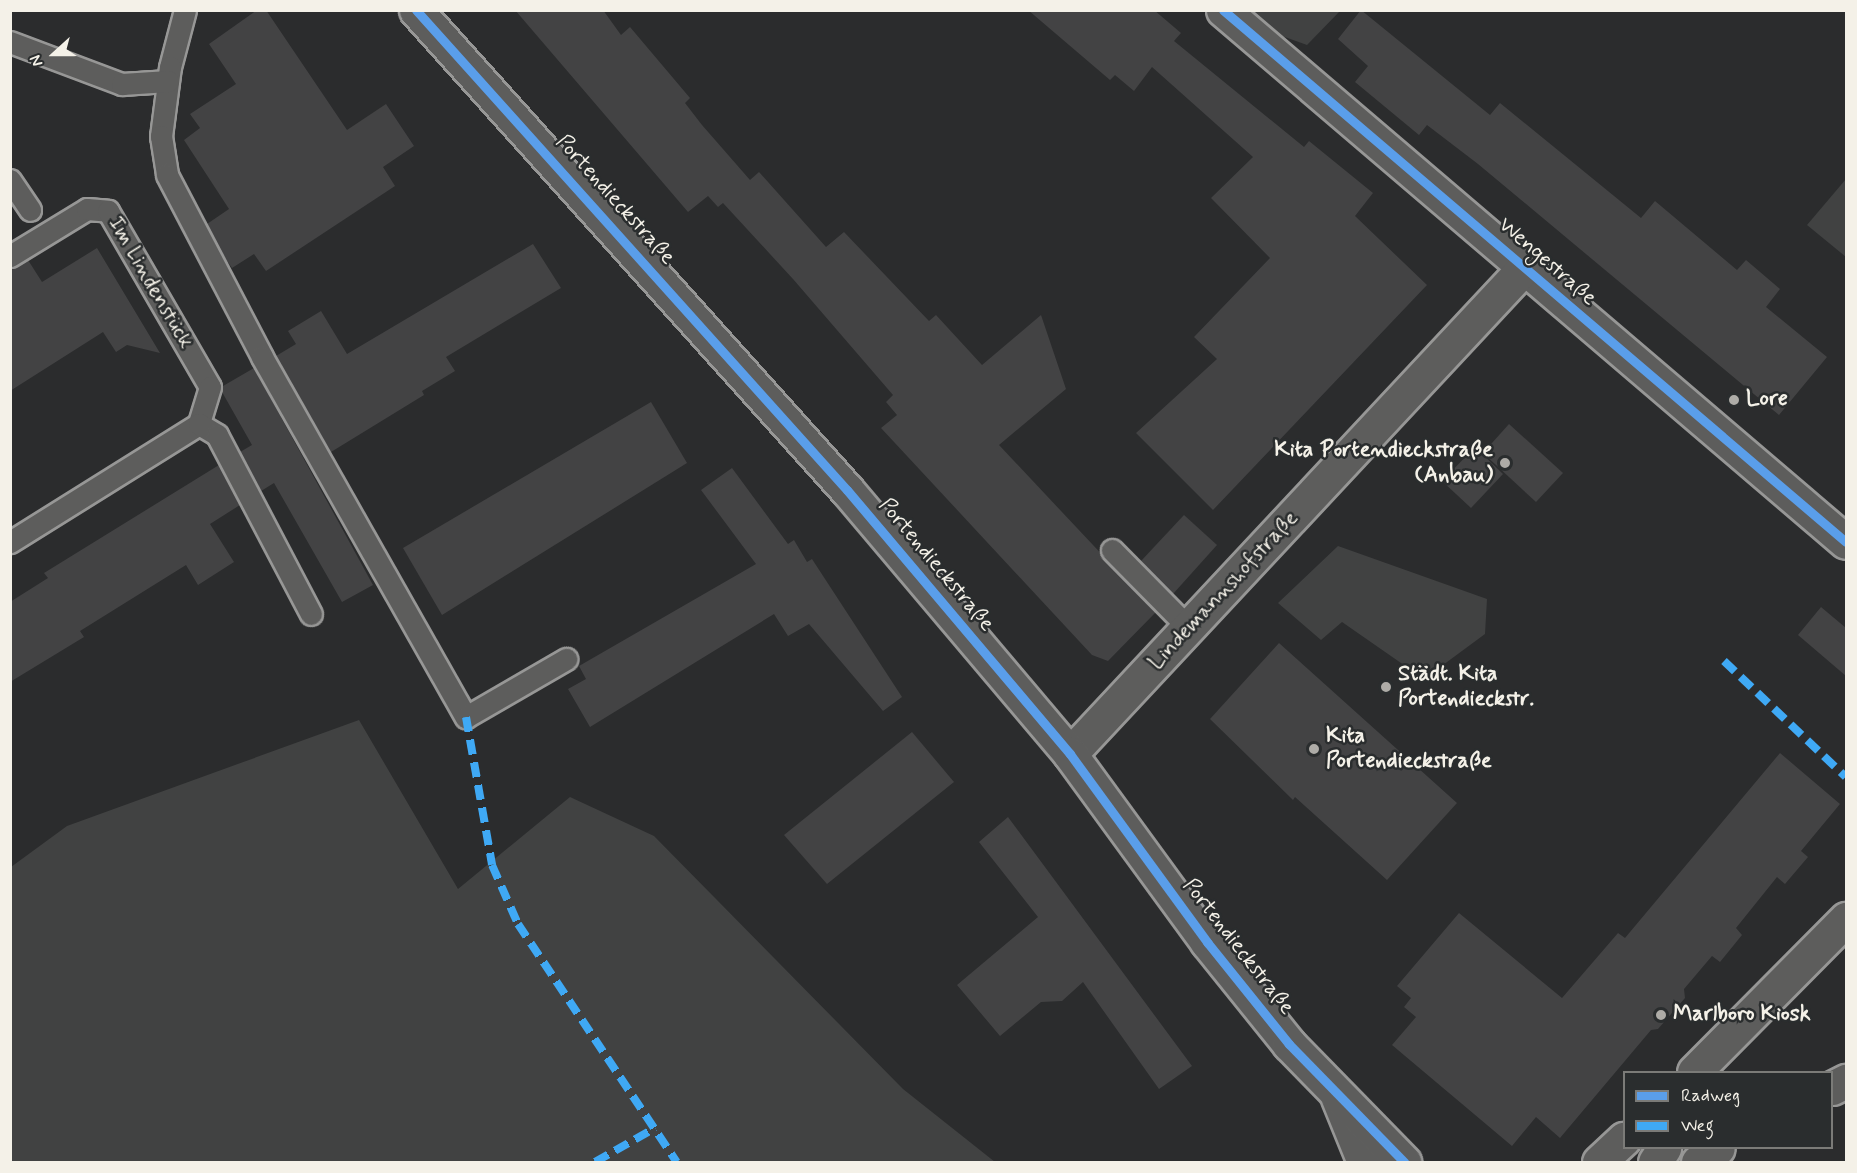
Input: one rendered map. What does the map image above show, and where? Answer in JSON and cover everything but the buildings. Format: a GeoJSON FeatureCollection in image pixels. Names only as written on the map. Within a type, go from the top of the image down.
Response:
{"type":"FeatureCollection","features":[{"type":"Feature","properties":{"kind":"street","name":"Portendieckstraße"},"geometry":{"type":"LineString","coordinates":[[416,10],[847,490],[1070,754],[1206,942],[1338,1098],[1404,1162]]}},
{"type":"Feature","properties":{"kind":"street","name":"Wengestraße"},"geometry":{"type":"LineString","coordinates":[[1223,10],[1846,542]]}},
{"type":"Feature","properties":{"kind":"street","name":"Lindemannshofstraße"},"geometry":{"type":"LineString","coordinates":[[1070,754],[1524,268]]}},
{"type":"Feature","properties":{"kind":"street"},"geometry":{"type":"LineString","coordinates":[[1699,1070],[1846,919]]}},
{"type":"Feature","properties":{"kind":"street"},"geometry":{"type":"LineString","coordinates":[[1833,1087],[1846,1079]]}},
{"type":"Feature","properties":{"kind":"street","name":"Portendieckstraße"},"geometry":{"type":"LineString","coordinates":[[1338,1098],[1364,1162]]}},
{"type":"Feature","properties":{"kind":"street"},"geometry":{"type":"LineString","coordinates":[[1655,1162],[1663,1149]]}},
{"type":"Feature","properties":{"kind":"street"},"geometry":{"type":"LineString","coordinates":[[1698,1162],[1717,1149]]}},
{"type":"Feature","properties":{"kind":"lane"},"geometry":{"type":"LineString","coordinates":[[185,10],[168,81],[161,136],[166,175],[183,213],[466,717],[566,659]]}},
{"type":"Feature","properties":{"kind":"lane"},"geometry":{"type":"LineString","coordinates":[[10,42],[122,84],[168,81]]}},
{"type":"Feature","properties":{"kind":"lane"},"geometry":{"type":"LineString","coordinates":[[10,180],[30,210]]}},
{"type":"Feature","properties":{"kind":"lane","name":"Im Lindenstück"},"geometry":{"type":"LineString","coordinates":[[10,256],[87,208],[108,211],[210,387],[200,424]]}},
{"type":"Feature","properties":{"kind":"lane"},"geometry":{"type":"LineString","coordinates":[[10,542],[200,424],[217,435],[311,614]]}},
{"type":"Feature","properties":{"kind":"lane"},"geometry":{"type":"LineString","coordinates":[[1112,550],[1189,628]]}},
{"type":"Feature","properties":{"kind":"shaded area"},"geometry":{"type":"Polygon","coordinates":[[[1252,11],[1340,11],[1307,45],[1282,36],[1252,11]]]}},
{"type":"Feature","properties":{"kind":"shaded area"},"geometry":{"type":"Polygon","coordinates":[[[1846,179],[1846,257],[1807,225],[1846,179]]]}},
{"type":"Feature","properties":{"kind":"shaded area"},"geometry":{"type":"Polygon","coordinates":[[[1338,546],[1487,599],[1485,634],[1424,679],[1342,622],[1321,640],[1278,603],[1338,546]]]}},
{"type":"Feature","properties":{"kind":"shaded area"},"geometry":{"type":"Polygon","coordinates":[[[359,720],[458,889],[570,797],[654,836],[903,1089],[995,1162],[11,1162],[11,867],[67,826],[359,720]]]}},
{"type":"Feature","properties":{"kind":"marked path"},"geometry":{"type":"LineString","coordinates":[[1724,661],[1846,777]]}},
{"type":"Feature","properties":{"kind":"marked path"},"geometry":{"type":"LineString","coordinates":[[466,717],[492,865],[518,924],[677,1162]]}},
{"type":"Feature","properties":{"kind":"marked path"},"geometry":{"type":"LineString","coordinates":[[595,1162],[655,1128]]}},
{"type":"Feature","properties":{"kind":"cycle path"},"geometry":{"type":"LineString","coordinates":[[416,10],[847,490],[1070,754],[1207,942],[1289,1044],[1404,1162]]}},
{"type":"Feature","properties":{"kind":"cycle path"},"geometry":{"type":"LineString","coordinates":[[1223,10],[1846,542]]}},
{"type":"Feature","properties":{"kind":"place","name":"Lore"},"geometry":{"type":"Point","coordinates":[1734,400]}},
{"type":"Feature","properties":{"kind":"place","name":"Kita Portendieckstraße (Anbau)"},"geometry":{"type":"Point","coordinates":[1505,463]}},
{"type":"Feature","properties":{"kind":"place","name":"Städt. Kita Portendieckstr."},"geometry":{"type":"Point","coordinates":[1386,687]}},
{"type":"Feature","properties":{"kind":"place","name":"Kita Portendieckstraße"},"geometry":{"type":"Point","coordinates":[1314,749]}},
{"type":"Feature","properties":{"kind":"place","name":"Marlboro Kiosk"},"geometry":{"type":"Point","coordinates":[1661,1015]}}]}
